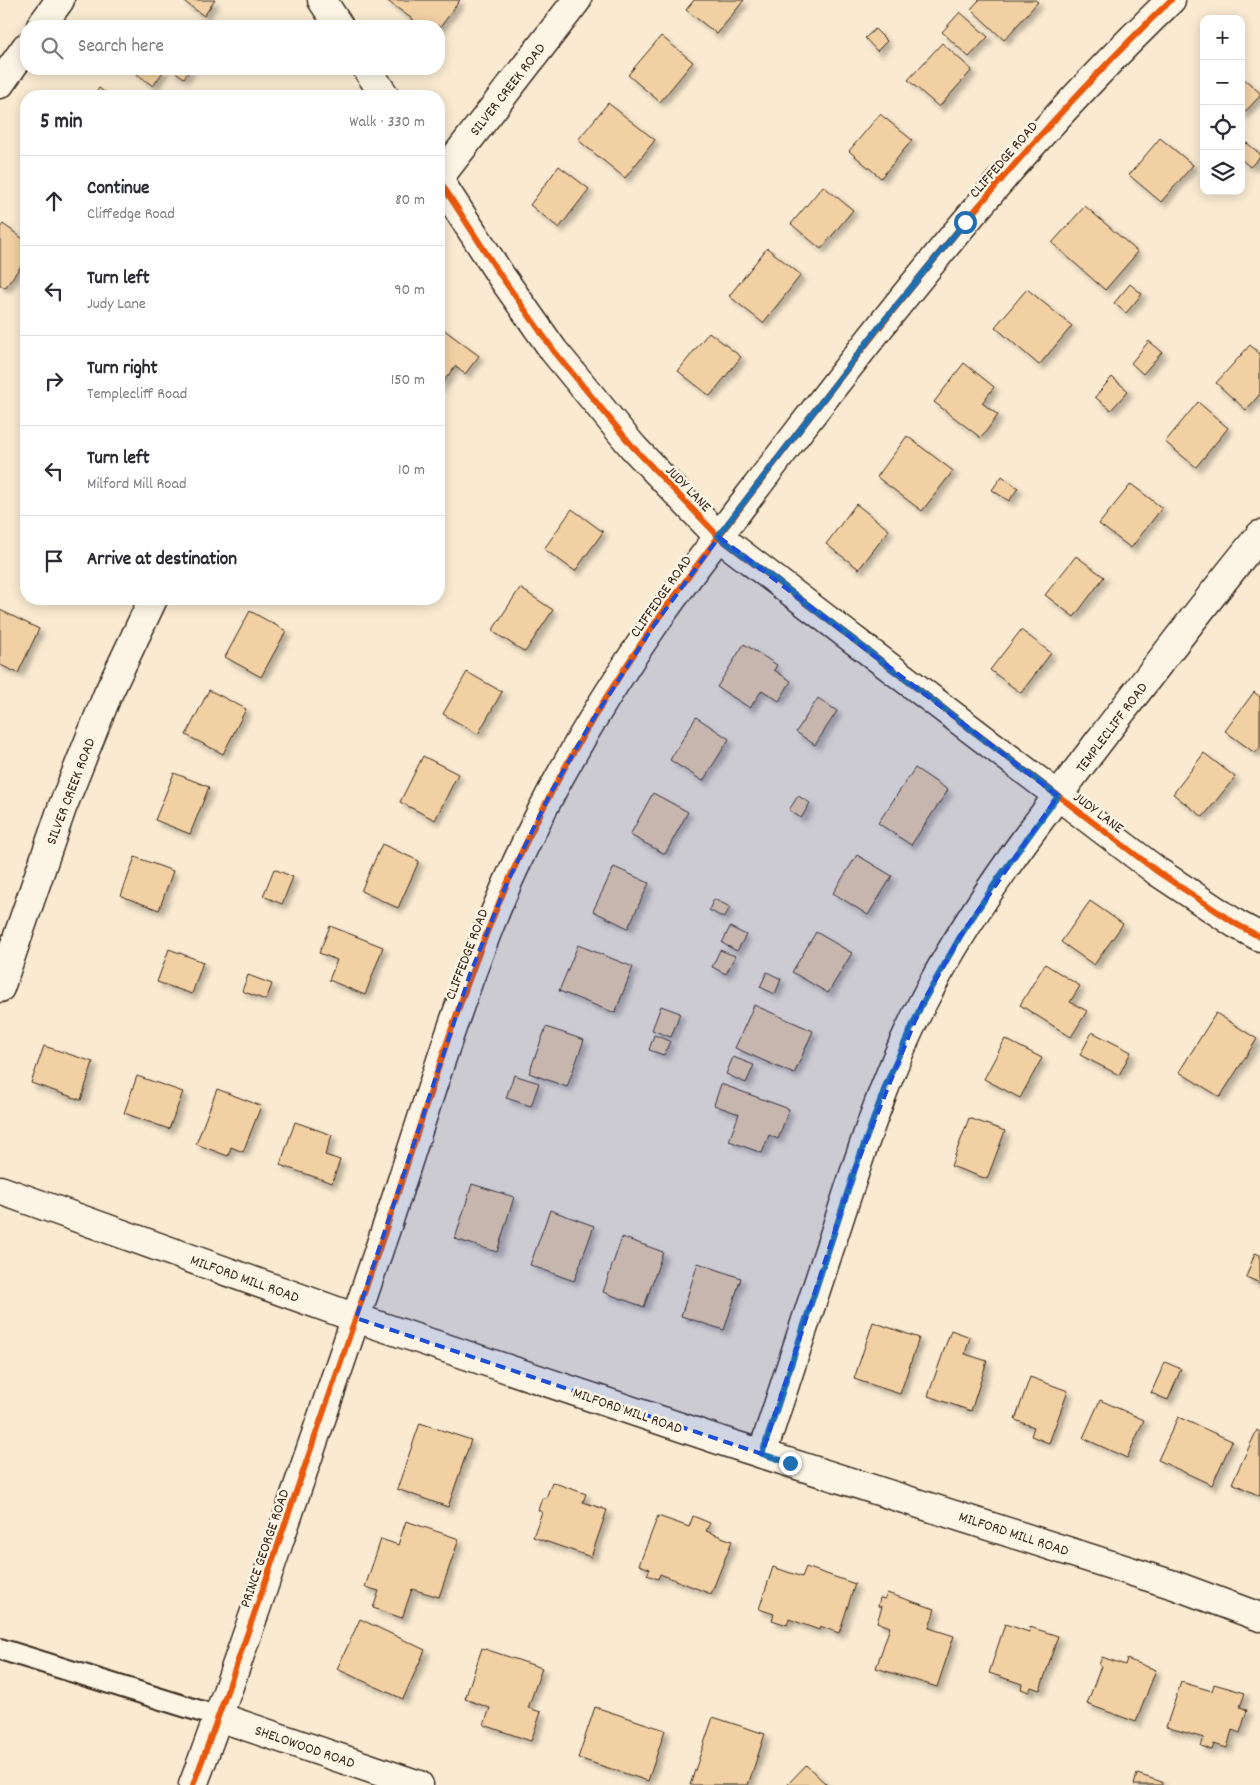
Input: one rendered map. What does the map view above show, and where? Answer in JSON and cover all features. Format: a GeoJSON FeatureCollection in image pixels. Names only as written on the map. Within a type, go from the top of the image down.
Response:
{"type":"FeatureCollection","features":[{"type":"Feature","properties":{"kind":"street"},"geometry":{"type":"LineString","coordinates":[[45,20],[60,0]]}},
{"type":"Feature","properties":{"kind":"street"},"geometry":{"type":"LineString","coordinates":[[322,0],[335,20]]}},
{"type":"Feature","properties":{"kind":"street","name":"SILVER CREEK ROAD"},"geometry":{"type":"LineString","coordinates":[[445,171],[577,0]]}},
{"type":"Feature","properties":{"kind":"street","name":"CLIFFEDGE ROAD"},"geometry":{"type":"LineString","coordinates":[[356,1318],[470,974],[508,883],[550,794],[592,721],[654,625],[718,536],[882,323],[965,222],[1045,130],[1170,0]]}},
{"type":"Feature","properties":{"kind":"street"},"geometry":{"type":"LineString","coordinates":[[0,84],[20,56]]}},
{"type":"Feature","properties":{"kind":"street"},"geometry":{"type":"LineString","coordinates":[[371,75],[381,90]]}},
{"type":"Feature","properties":{"kind":"street","name":"JUDY LANE"},"geometry":{"type":"LineString","coordinates":[[445,188],[501,276],[554,351],[633,447],[718,536],[1158,872],[1260,938]]}},
{"type":"Feature","properties":{"kind":"street","name":"TEMPLECLIFF ROAD"},"geometry":{"type":"LineString","coordinates":[[762,1454],[855,1169],[887,1082],[922,1004],[966,928],[1000,876],[1058,796],[1223,580],[1260,535]]}},
{"type":"Feature","properties":{"kind":"street","name":"SILVER CREEK ROAD"},"geometry":{"type":"LineString","coordinates":[[0,988],[65,800],[107,696],[150,605]]}},
{"type":"Feature","properties":{"kind":"street","name":"MILFORD MILL ROAD"},"geometry":{"type":"LineString","coordinates":[[0,1190],[356,1318],[762,1454],[1165,1582],[1260,1617]]}},
{"type":"Feature","properties":{"kind":"street","name":"PRINCE GEORGE ROAD"},"geometry":{"type":"LineString","coordinates":[[193,1785],[219,1717],[356,1318]]}},
{"type":"Feature","properties":{"kind":"street","name":"SHELOWOOD ROAD"},"geometry":{"type":"LineString","coordinates":[[219,1717],[419,1785]]}},
{"type":"Feature","properties":{"kind":"lane"},"geometry":{"type":"LineString","coordinates":[[0,1649],[219,1717]]}},
{"type":"Feature","properties":{"kind":"highlighted area"},"geometry":{"type":"Polygon","coordinates":[[[719,537],[1058,796],[961,935],[922,1004],[855,1169],[762,1454],[356,1318],[470,974],[507,883],[550,794],[592,721],[654,625],[719,537]]]}},
{"type":"Feature","properties":{"kind":"building"},"geometry":{"type":"Polygon","coordinates":[[[182,0],[215,0],[204,16],[182,0]]]}},
{"type":"Feature","properties":{"kind":"building"},"geometry":{"type":"Polygon","coordinates":[[[386,0],[460,0],[445,21],[414,20],[386,0]]]}},
{"type":"Feature","properties":{"kind":"building"},"geometry":{"type":"Polygon","coordinates":[[[694,0],[744,0],[717,34],[686,10],[694,0]]]}},
{"type":"Feature","properties":{"kind":"building"},"geometry":{"type":"Polygon","coordinates":[[[979,0],[1035,0],[1038,2],[1004,40],[971,9],[979,0]]]}},
{"type":"Feature","properties":{"kind":"building"},"geometry":{"type":"Polygon","coordinates":[[[960,12],[988,37],[969,57],[942,32],[960,12]]]}},
{"type":"Feature","properties":{"kind":"building"},"geometry":{"type":"Polygon","coordinates":[[[875,29],[887,41],[877,51],[865,38],[875,29]]]}},
{"type":"Feature","properties":{"kind":"building"},"geometry":{"type":"Polygon","coordinates":[[[661,36],[693,62],[660,102],[628,75],[661,36]]]}},
{"type":"Feature","properties":{"kind":"building"},"geometry":{"type":"Polygon","coordinates":[[[942,43],[972,70],[939,107],[908,80],[942,43]]]}},
{"type":"Feature","properties":{"kind":"building"},"geometry":{"type":"Polygon","coordinates":[[[138,75],[161,75],[153,86],[138,75]]]}},
{"type":"Feature","properties":{"kind":"building"},"geometry":{"type":"Polygon","coordinates":[[[1245,80],[1260,93],[1260,96],[1245,112],[1245,80]]]}},
{"type":"Feature","properties":{"kind":"building"},"geometry":{"type":"Polygon","coordinates":[[[608,103],[655,140],[625,178],[578,140],[608,103]]]}},
{"type":"Feature","properties":{"kind":"building"},"geometry":{"type":"Polygon","coordinates":[[[880,114],[912,140],[881,178],[849,151],[880,114]]]}},
{"type":"Feature","properties":{"kind":"building"},"geometry":{"type":"Polygon","coordinates":[[[1160,138],[1193,165],[1161,202],[1129,175],[1160,138]]]}},
{"type":"Feature","properties":{"kind":"building"},"geometry":{"type":"Polygon","coordinates":[[[1247,143],[1260,154],[1260,157],[1250,167],[1245,163],[1245,145],[1247,143]]]}},
{"type":"Feature","properties":{"kind":"building"},"geometry":{"type":"Polygon","coordinates":[[[559,166],[589,189],[559,228],[530,205],[559,166]]]}},
{"type":"Feature","properties":{"kind":"building"},"geometry":{"type":"Polygon","coordinates":[[[823,186],[853,210],[821,249],[791,224],[823,186]]]}},
{"type":"Feature","properties":{"kind":"building"},"geometry":{"type":"Polygon","coordinates":[[[1085,206],[1138,252],[1105,290],[1052,243],[1085,206]]]}},
{"type":"Feature","properties":{"kind":"building"},"geometry":{"type":"Polygon","coordinates":[[[3,224],[20,237],[20,267],[5,288],[0,285],[0,228],[3,224]]]}},
{"type":"Feature","properties":{"kind":"building"},"geometry":{"type":"Polygon","coordinates":[[[767,248],[801,275],[763,323],[729,296],[767,248]]]}},
{"type":"Feature","properties":{"kind":"building"},"geometry":{"type":"Polygon","coordinates":[[[1130,284],[1142,294],[1126,313],[1114,303],[1130,284]]]}},
{"type":"Feature","properties":{"kind":"building"},"geometry":{"type":"Polygon","coordinates":[[[1027,289],[1072,326],[1039,365],[995,327],[1027,289]]]}},
{"type":"Feature","properties":{"kind":"building"},"geometry":{"type":"Polygon","coordinates":[[[445,330],[479,356],[465,374],[455,366],[445,380],[445,330]]]}},
{"type":"Feature","properties":{"kind":"building"},"geometry":{"type":"Polygon","coordinates":[[[709,332],[741,357],[710,396],[678,371],[709,332]]]}},
{"type":"Feature","properties":{"kind":"building"},"geometry":{"type":"Polygon","coordinates":[[[1149,341],[1162,352],[1143,374],[1131,363],[1149,341]]]}},
{"type":"Feature","properties":{"kind":"building"},"geometry":{"type":"Polygon","coordinates":[[[1250,345],[1260,354],[1260,394],[1246,410],[1216,383],[1250,345]]]}},
{"type":"Feature","properties":{"kind":"building"},"geometry":{"type":"Polygon","coordinates":[[[964,363],[994,387],[982,403],[998,415],[981,438],[934,402],[964,363]]]}},
{"type":"Feature","properties":{"kind":"building"},"geometry":{"type":"Polygon","coordinates":[[[1112,377],[1128,391],[1111,410],[1095,397],[1112,377]]]}},
{"type":"Feature","properties":{"kind":"building"},"geometry":{"type":"Polygon","coordinates":[[[1198,402],[1228,428],[1196,467],[1165,442],[1198,402]]]}},
{"type":"Feature","properties":{"kind":"building"},"geometry":{"type":"Polygon","coordinates":[[[907,436],[953,471],[922,511],[877,477],[907,436]]]}},
{"type":"Feature","properties":{"kind":"building"},"geometry":{"type":"Polygon","coordinates":[[[1002,476],[1018,488],[1009,501],[992,490],[1002,476]]]}},
{"type":"Feature","properties":{"kind":"building"},"geometry":{"type":"Polygon","coordinates":[[[1131,484],[1162,508],[1131,548],[1099,524],[1131,484]]]}},
{"type":"Feature","properties":{"kind":"building"},"geometry":{"type":"Polygon","coordinates":[[[856,504],[889,530],[859,569],[826,544],[856,504]]]}},
{"type":"Feature","properties":{"kind":"building"},"geometry":{"type":"Polygon","coordinates":[[[572,509],[603,532],[575,571],[544,549],[572,509]]]}},
{"type":"Feature","properties":{"kind":"building"},"geometry":{"type":"Polygon","coordinates":[[[1076,556],[1104,577],[1074,617],[1045,595],[1076,556]]]}},
{"type":"Feature","properties":{"kind":"building"},"geometry":{"type":"Polygon","coordinates":[[[520,588],[553,610],[525,652],[492,631],[520,588]]]}},
{"type":"Feature","properties":{"kind":"building"},"geometry":{"type":"Polygon","coordinates":[[[0,610],[39,629],[18,673],[0,665],[0,610]]]}},
{"type":"Feature","properties":{"kind":"building"},"geometry":{"type":"Polygon","coordinates":[[[250,611],[286,631],[261,677],[225,657],[250,611]]]}},
{"type":"Feature","properties":{"kind":"building"},"geometry":{"type":"Polygon","coordinates":[[[1021,630],[1051,653],[1021,693],[990,670],[1021,630]]]}},
{"type":"Feature","properties":{"kind":"building"},"geometry":{"type":"Polygon","coordinates":[[[744,644],[777,665],[774,670],[791,681],[779,701],[762,690],[750,708],[717,687],[744,644]]]}},
{"type":"Feature","properties":{"kind":"building"},"geometry":{"type":"Polygon","coordinates":[[[467,672],[502,692],[478,734],[443,714],[467,672]]]}},
{"type":"Feature","properties":{"kind":"building"},"geometry":{"type":"Polygon","coordinates":[[[209,690],[246,709],[223,754],[186,735],[209,690]]]}},
{"type":"Feature","properties":{"kind":"building"},"geometry":{"type":"Polygon","coordinates":[[[1254,692],[1260,697],[1260,747],[1255,753],[1225,731],[1254,692]]]}},
{"type":"Feature","properties":{"kind":"building"},"geometry":{"type":"Polygon","coordinates":[[[818,698],[837,711],[815,745],[796,732],[818,698]]]}},
{"type":"Feature","properties":{"kind":"building"},"geometry":{"type":"Polygon","coordinates":[[[696,717],[729,739],[703,781],[670,760],[696,717]]]}},
{"type":"Feature","properties":{"kind":"building"},"geometry":{"type":"Polygon","coordinates":[[[1204,753],[1235,777],[1203,817],[1173,794],[1204,753]]]}},
{"type":"Feature","properties":{"kind":"building"},"geometry":{"type":"Polygon","coordinates":[[[423,756],[458,774],[435,820],[400,802],[423,756]]]}},
{"type":"Feature","properties":{"kind":"building"},"geometry":{"type":"Polygon","coordinates":[[[915,768],[948,790],[911,845],[878,823],[915,768]]]}},
{"type":"Feature","properties":{"kind":"building"},"geometry":{"type":"Polygon","coordinates":[[[174,773],[209,787],[190,834],[155,820],[174,773]]]}},
{"type":"Feature","properties":{"kind":"building"},"geometry":{"type":"Polygon","coordinates":[[[653,793],[688,812],[665,854],[630,835],[653,793]]]}},
{"type":"Feature","properties":{"kind":"building"},"geometry":{"type":"Polygon","coordinates":[[[798,796],[810,803],[801,818],[789,810],[798,796]]]}},
{"type":"Feature","properties":{"kind":"building"},"geometry":{"type":"Polygon","coordinates":[[[382,844],[419,861],[398,908],[361,891],[382,844]]]}},
{"type":"Feature","properties":{"kind":"building"},"geometry":{"type":"Polygon","coordinates":[[[857,855],[892,876],[868,915],[833,893],[857,855]]]}},
{"type":"Feature","properties":{"kind":"building"},"geometry":{"type":"Polygon","coordinates":[[[135,857],[173,871],[159,910],[121,896],[135,857]]]}},
{"type":"Feature","properties":{"kind":"building"},"geometry":{"type":"Polygon","coordinates":[[[614,867],[649,883],[628,928],[593,911],[614,867]]]}},
{"type":"Feature","properties":{"kind":"building"},"geometry":{"type":"Polygon","coordinates":[[[274,869],[293,877],[282,904],[263,896],[274,869]]]}},
{"type":"Feature","properties":{"kind":"building"},"geometry":{"type":"Polygon","coordinates":[[[714,899],[730,907],[724,918],[709,910],[714,899]]]}},
{"type":"Feature","properties":{"kind":"building"},"geometry":{"type":"Polygon","coordinates":[[[1090,901],[1123,924],[1094,965],[1061,942],[1090,901]]]}},
{"type":"Feature","properties":{"kind":"building"},"geometry":{"type":"Polygon","coordinates":[[[330,926],[383,947],[365,995],[329,980],[337,960],[319,953],[330,926]]]}},
{"type":"Feature","properties":{"kind":"building"},"geometry":{"type":"Polygon","coordinates":[[[730,927],[746,935],[737,951],[722,943],[730,927]]]}},
{"type":"Feature","properties":{"kind":"building"},"geometry":{"type":"Polygon","coordinates":[[[816,932],[852,953],[828,993],[792,972],[816,932]]]}},
{"type":"Feature","properties":{"kind":"building"},"geometry":{"type":"Polygon","coordinates":[[[578,945],[633,967],[615,1013],[559,991],[578,945]]]}},
{"type":"Feature","properties":{"kind":"building"},"geometry":{"type":"Polygon","coordinates":[[[169,949],[203,962],[192,994],[157,982],[169,949]]]}},
{"type":"Feature","properties":{"kind":"building"},"geometry":{"type":"Polygon","coordinates":[[[720,950],[735,956],[726,974],[712,967],[720,950]]]}},
{"type":"Feature","properties":{"kind":"building"},"geometry":{"type":"Polygon","coordinates":[[[1045,964],[1080,986],[1070,1002],[1087,1011],[1071,1037],[1020,1005],[1045,964]]]}},
{"type":"Feature","properties":{"kind":"building"},"geometry":{"type":"Polygon","coordinates":[[[767,972],[781,979],[775,994],[760,987],[767,972]]]}},
{"type":"Feature","properties":{"kind":"building"},"geometry":{"type":"Polygon","coordinates":[[[248,975],[272,984],[266,1000],[242,991],[248,975]]]}},
{"type":"Feature","properties":{"kind":"building"},"geometry":{"type":"Polygon","coordinates":[[[754,1005],[813,1031],[794,1074],[735,1048],[754,1005]]]}},
{"type":"Feature","properties":{"kind":"building"},"geometry":{"type":"Polygon","coordinates":[[[661,1006],[680,1013],[671,1037],[652,1030],[661,1006]]]}},
{"type":"Feature","properties":{"kind":"building"},"geometry":{"type":"Polygon","coordinates":[[[1216,1013],[1257,1039],[1220,1097],[1179,1072],[1216,1013]]]}},
{"type":"Feature","properties":{"kind":"building"},"geometry":{"type":"Polygon","coordinates":[[[546,1027],[584,1040],[567,1087],[529,1073],[546,1027]]]}},
{"type":"Feature","properties":{"kind":"building"},"geometry":{"type":"Polygon","coordinates":[[[1092,1032],[1131,1052],[1119,1075],[1080,1055],[1092,1032]]]}},
{"type":"Feature","properties":{"kind":"building"},"geometry":{"type":"Polygon","coordinates":[[[654,1035],[670,1041],[664,1055],[649,1050],[654,1035]]]}},
{"type":"Feature","properties":{"kind":"building"},"geometry":{"type":"Polygon","coordinates":[[[1005,1039],[1042,1058],[1020,1098],[984,1079],[1005,1039]]]}},
{"type":"Feature","properties":{"kind":"building"},"geometry":{"type":"Polygon","coordinates":[[[44,1046],[93,1062],[81,1100],[31,1083],[44,1046]]]}},
{"type":"Feature","properties":{"kind":"building"},"geometry":{"type":"Polygon","coordinates":[[[733,1057],[754,1065],[746,1083],[726,1074],[733,1057]]]}},
{"type":"Feature","properties":{"kind":"building"},"geometry":{"type":"Polygon","coordinates":[[[514,1075],[539,1083],[531,1106],[506,1098],[514,1075]]]}},
{"type":"Feature","properties":{"kind":"building"},"geometry":{"type":"Polygon","coordinates":[[[137,1076],[183,1092],[169,1129],[124,1113],[137,1076]]]}},
{"type":"Feature","properties":{"kind":"building"},"geometry":{"type":"Polygon","coordinates":[[[721,1084],[789,1109],[778,1139],[769,1135],[762,1153],[729,1141],[739,1114],[714,1105],[721,1084]]]}},
{"type":"Feature","properties":{"kind":"building"},"geometry":{"type":"Polygon","coordinates":[[[217,1089],[261,1106],[243,1152],[231,1147],[228,1156],[196,1144],[217,1089]]]}},
{"type":"Feature","properties":{"kind":"building"},"geometry":{"type":"Polygon","coordinates":[[[969,1118],[1005,1131],[987,1179],[951,1166],[969,1118]]]}},
{"type":"Feature","properties":{"kind":"building"},"geometry":{"type":"Polygon","coordinates":[[[295,1122],[332,1135],[325,1155],[340,1160],[332,1183],[280,1165],[295,1122]]]}},
{"type":"Feature","properties":{"kind":"building"},"geometry":{"type":"Polygon","coordinates":[[[472,1184],[514,1197],[497,1252],[455,1239],[472,1184]]]}},
{"type":"Feature","properties":{"kind":"building"},"geometry":{"type":"Polygon","coordinates":[[[550,1210],[594,1226],[574,1281],[530,1265],[550,1210]]]}},
{"type":"Feature","properties":{"kind":"building"},"geometry":{"type":"Polygon","coordinates":[[[622,1237],[663,1252],[644,1307],[603,1292],[622,1237]]]}},
{"type":"Feature","properties":{"kind":"building"},"geometry":{"type":"Polygon","coordinates":[[[1255,1253],[1260,1255],[1260,1283],[1246,1277],[1255,1253]]]}},
{"type":"Feature","properties":{"kind":"building"},"geometry":{"type":"Polygon","coordinates":[[[698,1263],[741,1278],[724,1330],[681,1316],[698,1263]]]}},
{"type":"Feature","properties":{"kind":"building"},"geometry":{"type":"Polygon","coordinates":[[[873,1322],[919,1338],[900,1394],[854,1379],[873,1322]]]}},
{"type":"Feature","properties":{"kind":"building"},"geometry":{"type":"Polygon","coordinates":[[[951,1330],[970,1337],[965,1354],[987,1361],[971,1411],[928,1396],[951,1330]]]}},
{"type":"Feature","properties":{"kind":"building"},"geometry":{"type":"Polygon","coordinates":[[[1165,1362],[1181,1369],[1168,1400],[1151,1393],[1165,1362]]]}},
{"type":"Feature","properties":{"kind":"building"},"geometry":{"type":"Polygon","coordinates":[[[1030,1377],[1068,1391],[1049,1443],[1031,1436],[1034,1427],[1015,1420],[1030,1377]]]}},
{"type":"Feature","properties":{"kind":"building"},"geometry":{"type":"Polygon","coordinates":[[[1100,1400],[1144,1420],[1127,1458],[1083,1438],[1100,1400]]]}},
{"type":"Feature","properties":{"kind":"building"},"geometry":{"type":"Polygon","coordinates":[[[1178,1417],[1232,1441],[1212,1485],[1158,1460],[1178,1417]]]}},
{"type":"Feature","properties":{"kind":"building"},"geometry":{"type":"Polygon","coordinates":[[[420,1423],[471,1440],[448,1507],[397,1489],[420,1423]]]}},
{"type":"Feature","properties":{"kind":"building"},"geometry":{"type":"Polygon","coordinates":[[[1257,1430],[1260,1432],[1260,1496],[1232,1483],[1257,1430]]]}},
{"type":"Feature","properties":{"kind":"building"},"geometry":{"type":"Polygon","coordinates":[[[552,1482],[586,1494],[583,1502],[607,1510],[591,1557],[533,1537],[542,1512],[538,1510],[542,1498],[546,1498],[552,1482]]]}},
{"type":"Feature","properties":{"kind":"building"},"geometry":{"type":"Polygon","coordinates":[[[658,1516],[689,1527],[693,1516],[710,1523],[706,1531],[732,1541],[711,1594],[660,1574],[658,1579],[647,1575],[650,1569],[639,1565],[658,1516]]]}},
{"type":"Feature","properties":{"kind":"building"},"geometry":{"type":"Polygon","coordinates":[[[406,1521],[459,1539],[439,1597],[412,1589],[402,1618],[373,1608],[379,1591],[365,1587],[381,1539],[398,1545],[406,1521]]]}},
{"type":"Feature","properties":{"kind":"building"},"geometry":{"type":"Polygon","coordinates":[[[773,1567],[802,1577],[806,1567],[855,1584],[839,1633],[820,1626],[819,1630],[789,1619],[787,1625],[772,1620],[774,1614],[759,1609],[773,1567]]]}},
{"type":"Feature","properties":{"kind":"building"},"geometry":{"type":"Polygon","coordinates":[[[887,1593],[935,1609],[929,1628],[954,1636],[937,1687],[876,1668],[890,1627],[877,1622],[882,1607],[878,1606],[880,1598],[885,1599],[887,1593]]]}},
{"type":"Feature","properties":{"kind":"building"},"geometry":{"type":"Polygon","coordinates":[[[360,1619],[425,1650],[403,1699],[337,1669],[360,1619]]]}},
{"type":"Feature","properties":{"kind":"building"},"geometry":{"type":"Polygon","coordinates":[[[1005,1624],[1029,1632],[1030,1627],[1058,1636],[1040,1690],[1031,1687],[1029,1692],[1021,1689],[1022,1684],[989,1673],[1005,1624]]]}},
{"type":"Feature","properties":{"kind":"building"},"geometry":{"type":"Polygon","coordinates":[[[482,1648],[542,1668],[528,1708],[541,1712],[531,1741],[484,1725],[490,1708],[465,1699],[482,1648]]]}},
{"type":"Feature","properties":{"kind":"building"},"geometry":{"type":"Polygon","coordinates":[[[1102,1657],[1125,1665],[1127,1659],[1156,1670],[1136,1722],[1087,1704],[1101,1666],[1099,1665],[1102,1657]]]}},
{"type":"Feature","properties":{"kind":"building"},"geometry":{"type":"Polygon","coordinates":[[[1181,1682],[1212,1691],[1214,1684],[1245,1693],[1240,1707],[1247,1710],[1240,1733],[1232,1730],[1227,1748],[1214,1744],[1212,1750],[1201,1746],[1204,1738],[1166,1727],[1181,1682]]]}},
{"type":"Feature","properties":{"kind":"building"},"geometry":{"type":"Polygon","coordinates":[[[595,1707],[665,1730],[648,1781],[578,1758],[595,1707]]]}},
{"type":"Feature","properties":{"kind":"building"},"geometry":{"type":"Polygon","coordinates":[[[713,1717],[765,1734],[748,1785],[690,1785],[713,1717]]]}},
{"type":"Feature","properties":{"kind":"building"},"geometry":{"type":"Polygon","coordinates":[[[806,1765],[827,1785],[787,1785],[806,1765]]]}},
{"type":"Feature","properties":{"kind":"building"},"geometry":{"type":"Polygon","coordinates":[[[1137,1774],[1162,1782],[1162,1785],[1134,1785],[1137,1774]]]}},
{"type":"Feature","properties":{"kind":"cycle path"},"geometry":{"type":"LineString","coordinates":[[193,1785],[241,1653],[474,966],[507,884],[556,783],[613,686],[672,600],[881,325],[973,212],[1069,104],[1171,0]]}},
{"type":"Feature","properties":{"kind":"cycle path"},"geometry":{"type":"LineString","coordinates":[[445,189],[501,276],[554,351],[633,447],[719,537],[1158,872],[1236,924],[1260,937]]}},
{"type":"Feature","properties":{"kind":"route"},"geometry":{"type":"LineString","coordinates":[[790,1463],[762,1454],[855,1169],[887,1082],[922,1004],[961,935],[1000,876],[1058,796],[718,536],[882,323],[965,222]]}}]}
